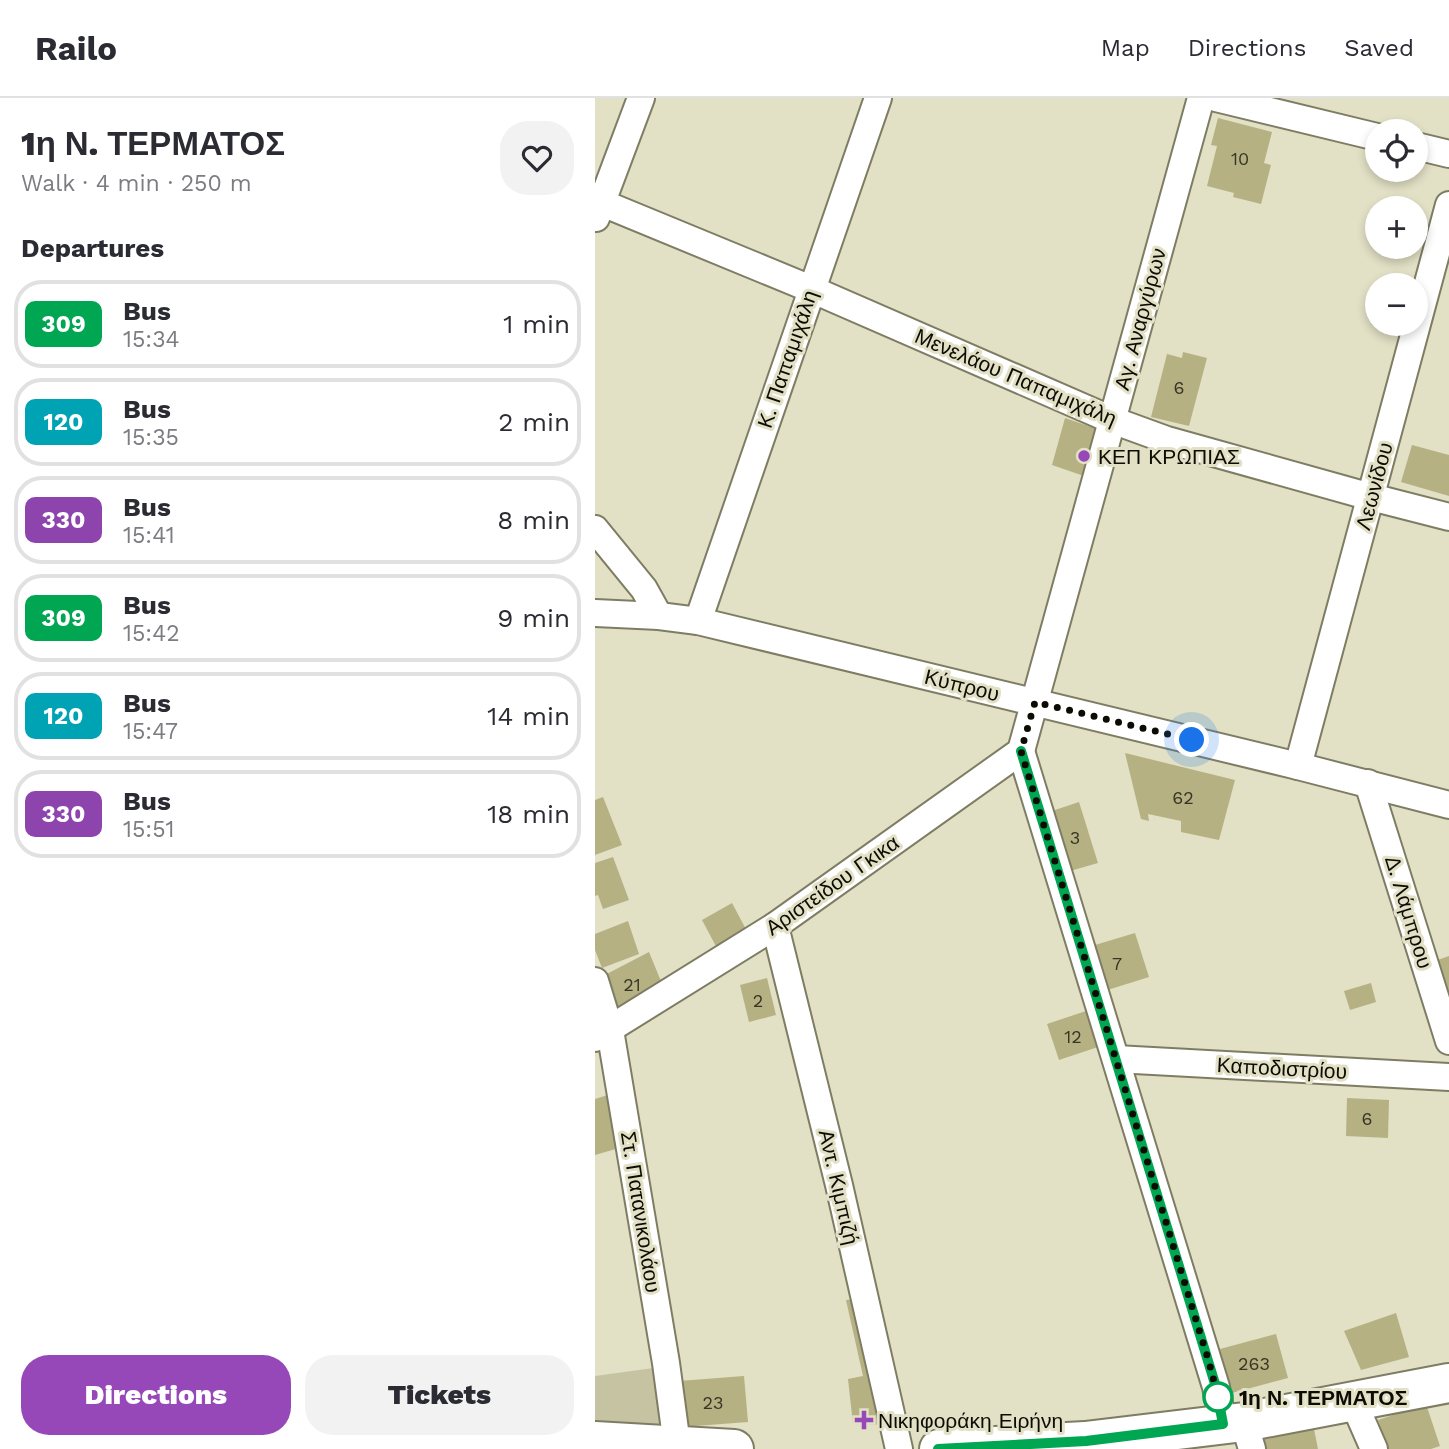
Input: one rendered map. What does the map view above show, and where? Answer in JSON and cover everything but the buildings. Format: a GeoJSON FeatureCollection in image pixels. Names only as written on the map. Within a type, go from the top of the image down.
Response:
{"type":"FeatureCollection","features":[{"type":"Feature","properties":{"kind":"main road"},"geometry":{"type":"LineString","coordinates":[[939,1449],[1087,1445],[1240,1432],[1353,1401],[1449,1383]]}},
{"type":"Feature","properties":{"kind":"main road"},"geometry":{"type":"LineString","coordinates":[[614,1444],[706,1448]]}},
{"type":"Feature","properties":{"kind":"street"},"geometry":{"type":"LineString","coordinates":[[597,208],[641,98]]}},
{"type":"Feature","properties":{"kind":"street","name":"Κ. Παπαμιχάλη"},"geometry":{"type":"LineString","coordinates":[[698,621],[878,98]]}},
{"type":"Feature","properties":{"kind":"street","name":"Αγ. Αναργύρων"},"geometry":{"type":"LineString","coordinates":[[1035,702],[1201,98]]}},
{"type":"Feature","properties":{"kind":"street"},"geometry":{"type":"LineString","coordinates":[[1216,98],[1365,134]]}},
{"type":"Feature","properties":{"kind":"street"},"geometry":{"type":"LineString","coordinates":[[1428,149],[1449,154]]}},
{"type":"Feature","properties":{"kind":"street","name":"Λεωνίδου"},"geometry":{"type":"LineString","coordinates":[[1298,766],[1449,205]]}},
{"type":"Feature","properties":{"kind":"street","name":"Μενελάου Παπαμιχάλη"},"geometry":{"type":"LineString","coordinates":[[597,208],[811,289],[1112,420],[1167,440],[1449,517]]}},
{"type":"Feature","properties":{"kind":"street"},"geometry":{"type":"LineString","coordinates":[[595,529],[644,590],[659,616]]}},
{"type":"Feature","properties":{"kind":"street","name":"Κύπρου"},"geometry":{"type":"LineString","coordinates":[[595,613],[698,621],[1449,805]]}},
{"type":"Feature","properties":{"kind":"street"},"geometry":{"type":"LineString","coordinates":[[1035,702],[1021,751],[1216,1387],[1240,1432]]}},
{"type":"Feature","properties":{"kind":"street","name":"Αριστείδου Γκικα"},"geometry":{"type":"LineString","coordinates":[[603,1034],[775,926],[1021,751]]}},
{"type":"Feature","properties":{"kind":"street","name":"Δ. Λάμπρου"},"geometry":{"type":"LineString","coordinates":[[1367,783],[1449,1041]]}},
{"type":"Feature","properties":{"kind":"street","name":"Αντ. Κιμπιζή"},"geometry":{"type":"LineString","coordinates":[[775,926],[839,1185],[899,1449]]}},
{"type":"Feature","properties":{"kind":"street","name":"Στ. Πατανικολάου"},"geometry":{"type":"LineString","coordinates":[[595,981],[666,1363],[706,1448]]}},
{"type":"Feature","properties":{"kind":"street","name":"Καποδιστρίου"},"geometry":{"type":"LineString","coordinates":[[1116,1059],[1449,1077]]}},
{"type":"Feature","properties":{"kind":"street"},"geometry":{"type":"LineString","coordinates":[[1353,1401],[1374,1449]]}},
{"type":"Feature","properties":{"kind":"shaded area"},"geometry":{"type":"Polygon","coordinates":[[[661,1367],[670,1429],[595,1423],[595,1376],[661,1367]]]}},
{"type":"Feature","properties":{"kind":"bus line","name":"309"},"geometry":{"type":"LineString","coordinates":[[938,1449],[1086,1441],[1223,1424],[1216,1387],[1021,751]]}},
{"type":"Feature","properties":{"kind":"place","name":"ΚΕΠ ΚΡΩΠΙΑΣ"},"geometry":{"type":"Point","coordinates":[1084,456]}},
{"type":"Feature","properties":{"kind":"place","name":"1η Ν. ΤΕΡΜΑΤΟΣ"},"geometry":{"type":"Point","coordinates":[1218,1397]}},
{"type":"Feature","properties":{"kind":"place","name":"Νικηφοράκη Ειρήνη"},"geometry":{"type":"Point","coordinates":[864,1420]}},
{"type":"Feature","properties":{"kind":"route"},"geometry":{"type":"LineString","coordinates":[[1192,740],[1035,702],[1021,751],[1218,1397]]}}]}
